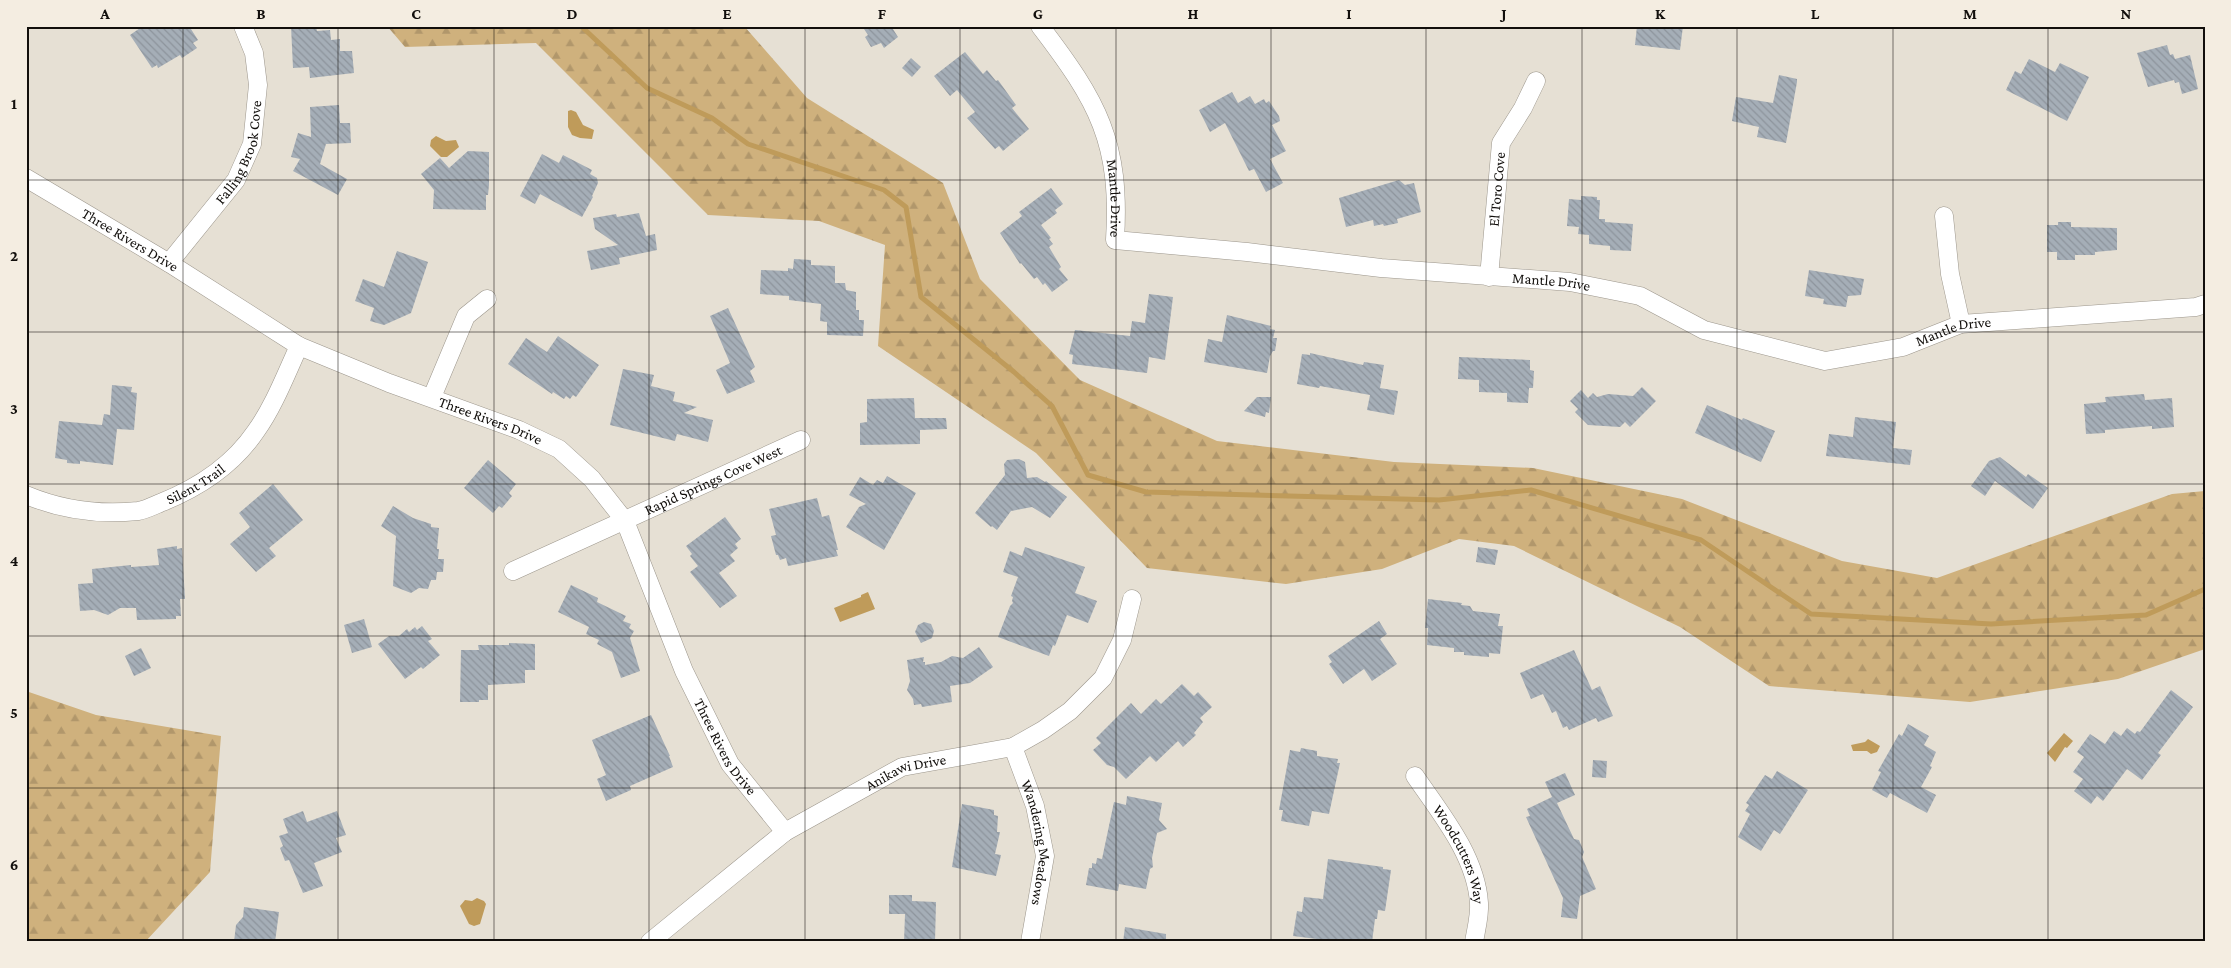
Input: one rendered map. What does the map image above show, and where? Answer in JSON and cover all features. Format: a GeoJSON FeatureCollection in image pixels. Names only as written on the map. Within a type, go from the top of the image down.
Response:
{"type":"FeatureCollection","features":[{"type":"Feature","properties":{"kind":"street","name":"Falling Brook Cove"},"geometry":{"type":"LineString","coordinates":[[169,263],[236,180],[252,144],[258,85],[254,53],[242,26]]}},
{"type":"Feature","properties":{"kind":"street","name":"Mantle Drive"},"geometry":{"type":"LineString","coordinates":[[1040,26],[1084,86],[1098,114],[1109,144],[1115,174],[1117,206],[1115,240],[1247,252],[1381,268],[1570,282],[1640,296],[1704,330],[1825,360],[1903,347],[1961,324],[2196,308],[2205,304]]}},
{"type":"Feature","properties":{"kind":"street","name":"El Toro Cove"},"geometry":{"type":"LineString","coordinates":[[1489,277],[1501,143],[1523,108],[1536,81]]}},
{"type":"Feature","properties":{"kind":"street","name":"Three Rivers Drive"},"geometry":{"type":"LineString","coordinates":[[26,178],[169,263],[299,346],[389,383],[519,430],[559,449],[592,480],[625,520],[684,671],[730,764],[785,832]]}},
{"type":"Feature","properties":{"kind":"street"},"geometry":{"type":"LineString","coordinates":[[1944,216],[1950,274],[1961,324]]}},
{"type":"Feature","properties":{"kind":"street"},"geometry":{"type":"LineString","coordinates":[[432,397],[466,316],[487,299]]}},
{"type":"Feature","properties":{"kind":"street","name":"Silent Trail"},"geometry":{"type":"LineString","coordinates":[[26,495],[68,510],[103,512],[140,511],[178,496],[207,480],[234,457],[256,431],[299,346]]}},
{"type":"Feature","properties":{"kind":"street","name":"Rapid Springs Cove West"},"geometry":{"type":"LineString","coordinates":[[513,571],[801,440]]}},
{"type":"Feature","properties":{"kind":"street","name":"Anikawi Drive"},"geometry":{"type":"LineString","coordinates":[[650,942],[785,832],[902,767],[1013,747],[1043,730],[1070,711],[1103,678],[1122,640],[1132,599]]}},
{"type":"Feature","properties":{"kind":"street","name":"Wandering Meadows"},"geometry":{"type":"LineString","coordinates":[[1013,747],[1035,806],[1045,856],[1030,942]]}},
{"type":"Feature","properties":{"kind":"street","name":"Woodcutters Way"},"geometry":{"type":"LineString","coordinates":[[1415,776],[1451,829],[1472,870],[1479,904],[1474,942]]}},
{"type":"Feature","properties":{"kind":"green space"},"geometry":{"type":"Polygon","coordinates":[[[387,26],[744,26],[807,98],[943,183],[980,279],[1080,380],[1217,441],[1394,462],[1533,468],[1682,499],[1842,561],[1937,578],[2172,494],[2205,491],[2205,649],[2118,679],[1970,702],[1769,686],[1680,627],[1514,546],[1459,539],[1382,569],[1286,584],[1147,568],[1036,453],[878,346],[885,245],[819,221],[708,215],[536,43],[405,47],[387,26]]]}},
{"type":"Feature","properties":{"kind":"green space"},"geometry":{"type":"Polygon","coordinates":[[[26,691],[96,715],[221,736],[210,872],[145,942],[26,942],[26,691]]]}},
{"type":"Feature","properties":{"kind":"shaded area"},"geometry":{"type":"Polygon","coordinates":[[[568,111],[576,112],[583,125],[594,130],[592,139],[572,135],[568,127],[568,111]]]}},
{"type":"Feature","properties":{"kind":"shaded area"},"geometry":{"type":"Polygon","coordinates":[[[436,136],[446,141],[456,140],[459,147],[447,157],[441,157],[430,146],[431,140],[436,136]]]}},
{"type":"Feature","properties":{"kind":"shaded area"},"geometry":{"type":"Polygon","coordinates":[[[868,592],[875,609],[840,622],[834,608],[861,597],[861,595],[868,592]]]}},
{"type":"Feature","properties":{"kind":"shaded area"},"geometry":{"type":"Polygon","coordinates":[[[2064,733],[2073,741],[2067,748],[2065,747],[2055,762],[2047,753],[2064,733]]]}},
{"type":"Feature","properties":{"kind":"shaded area"},"geometry":{"type":"Polygon","coordinates":[[[1868,739],[1880,746],[1877,752],[1871,754],[1867,751],[1853,751],[1851,745],[1865,742],[1868,739]]]}},
{"type":"Feature","properties":{"kind":"shaded area"},"geometry":{"type":"Polygon","coordinates":[[[477,898],[486,904],[480,924],[474,926],[469,924],[460,906],[465,900],[472,901],[477,898]]]}},
{"type":"Feature","properties":{"kind":"building"},"geometry":{"type":"Polygon","coordinates":[[[143,26],[189,26],[198,40],[193,43],[197,48],[182,58],[180,55],[158,68],[157,65],[152,68],[130,35],[143,26]]]}},
{"type":"Feature","properties":{"kind":"building"},"geometry":{"type":"Polygon","coordinates":[[[291,26],[316,26],[317,31],[330,30],[331,40],[340,39],[340,51],[352,51],[354,73],[310,78],[309,67],[293,68],[291,26]]]}},
{"type":"Feature","properties":{"kind":"building"},"geometry":{"type":"Polygon","coordinates":[[[862,26],[891,26],[898,37],[884,48],[881,43],[871,47],[865,37],[868,35],[862,26]]]}},
{"type":"Feature","properties":{"kind":"building"},"geometry":{"type":"Polygon","coordinates":[[[1637,26],[1683,26],[1680,50],[1635,45],[1637,26]]]}},
{"type":"Feature","properties":{"kind":"building"},"geometry":{"type":"Polygon","coordinates":[[[2167,45],[2170,55],[2173,54],[2175,59],[2190,55],[2198,89],[2182,94],[2179,82],[2175,83],[2174,80],[2148,87],[2137,53],[2167,45]]]}},
{"type":"Feature","properties":{"kind":"building"},"geometry":{"type":"Polygon","coordinates":[[[965,52],[983,74],[987,70],[996,81],[998,80],[1016,105],[1012,108],[1029,129],[1003,151],[999,146],[995,149],[967,118],[975,112],[957,90],[950,96],[934,76],[965,52]]]}},
{"type":"Feature","properties":{"kind":"building"},"geometry":{"type":"Polygon","coordinates":[[[911,58],[921,67],[912,77],[902,68],[911,58]]]}},
{"type":"Feature","properties":{"kind":"building"},"geometry":{"type":"Polygon","coordinates":[[[2029,59],[2055,72],[2060,63],[2089,77],[2067,121],[2006,90],[2015,71],[2021,74],[2029,59]]]}},
{"type":"Feature","properties":{"kind":"building"},"geometry":{"type":"Polygon","coordinates":[[[1779,75],[1797,79],[1786,143],[1757,137],[1759,127],[1732,121],[1736,97],[1773,103],[1779,75]]]}},
{"type":"Feature","properties":{"kind":"building"},"geometry":{"type":"Polygon","coordinates":[[[1232,92],[1238,103],[1250,96],[1255,104],[1264,99],[1266,103],[1269,101],[1279,116],[1280,121],[1272,125],[1286,151],[1270,159],[1283,183],[1266,192],[1254,169],[1249,171],[1225,123],[1210,132],[1199,110],[1232,92]]]}},
{"type":"Feature","properties":{"kind":"building"},"geometry":{"type":"Polygon","coordinates":[[[339,105],[340,123],[350,123],[351,143],[326,144],[320,164],[347,179],[338,195],[293,171],[300,159],[291,157],[298,133],[311,137],[310,107],[339,105]]]}},
{"type":"Feature","properties":{"kind":"building"},"geometry":{"type":"Polygon","coordinates":[[[468,151],[489,152],[489,185],[488,195],[486,195],[486,210],[433,209],[434,190],[421,174],[440,158],[449,168],[468,151]]]}},
{"type":"Feature","properties":{"kind":"building"},"geometry":{"type":"Polygon","coordinates":[[[542,154],[559,163],[563,155],[592,170],[590,174],[597,178],[598,183],[582,217],[540,194],[535,204],[520,196],[542,154]]]}},
{"type":"Feature","properties":{"kind":"building"},"geometry":{"type":"Polygon","coordinates":[[[1399,180],[1405,185],[1414,183],[1421,212],[1397,219],[1398,223],[1384,226],[1383,224],[1374,226],[1373,220],[1346,227],[1339,198],[1399,180]]]}},
{"type":"Feature","properties":{"kind":"building"},"geometry":{"type":"Polygon","coordinates":[[[1051,188],[1063,204],[1055,210],[1057,213],[1041,225],[1051,238],[1049,239],[1053,244],[1049,247],[1061,267],[1059,269],[1068,280],[1052,292],[1045,283],[1043,285],[1037,277],[1034,279],[1020,264],[1000,233],[1022,216],[1019,212],[1051,188]]]}},
{"type":"Feature","properties":{"kind":"building"},"geometry":{"type":"Polygon","coordinates":[[[1581,196],[1597,197],[1597,200],[1600,200],[1599,219],[1605,219],[1605,222],[1633,224],[1631,251],[1610,250],[1610,246],[1589,244],[1589,235],[1578,234],[1579,227],[1567,226],[1569,199],[1581,200],[1581,196]]]}},
{"type":"Feature","properties":{"kind":"building"},"geometry":{"type":"Polygon","coordinates":[[[639,213],[646,236],[655,234],[657,250],[619,258],[620,264],[591,270],[587,251],[618,245],[595,229],[593,218],[616,214],[617,217],[639,213]]]}},
{"type":"Feature","properties":{"kind":"building"},"geometry":{"type":"Polygon","coordinates":[[[2058,222],[2071,222],[2071,227],[2117,228],[2117,250],[2095,252],[2095,255],[2075,255],[2075,260],[2057,260],[2057,252],[2047,252],[2047,225],[2058,225],[2058,222]]]}},
{"type":"Feature","properties":{"kind":"building"},"geometry":{"type":"Polygon","coordinates":[[[397,251],[428,262],[411,313],[384,325],[370,321],[374,308],[355,301],[363,279],[384,287],[397,251]]]}},
{"type":"Feature","properties":{"kind":"building"},"geometry":{"type":"Polygon","coordinates":[[[794,259],[811,260],[811,265],[835,266],[835,283],[845,283],[846,290],[856,292],[856,310],[859,310],[859,320],[864,320],[863,336],[827,335],[827,322],[820,321],[821,304],[789,300],[789,296],[760,294],[761,270],[788,271],[788,268],[793,269],[794,259]]]}},
{"type":"Feature","properties":{"kind":"building"},"geometry":{"type":"Polygon","coordinates":[[[1809,270],[1864,279],[1861,295],[1848,296],[1846,307],[1823,304],[1824,299],[1805,296],[1809,270]]]}},
{"type":"Feature","properties":{"kind":"building"},"geometry":{"type":"Polygon","coordinates":[[[1149,294],[1173,297],[1165,360],[1149,357],[1147,373],[1072,364],[1073,355],[1069,354],[1075,330],[1130,336],[1132,321],[1145,323],[1149,294]]]}},
{"type":"Feature","properties":{"kind":"building"},"geometry":{"type":"Polygon","coordinates":[[[728,308],[755,367],[750,371],[755,382],[727,394],[716,370],[730,363],[710,316],[728,308]]]}},
{"type":"Feature","properties":{"kind":"building"},"geometry":{"type":"Polygon","coordinates":[[[1227,315],[1271,326],[1270,329],[1275,330],[1273,338],[1277,338],[1275,351],[1270,356],[1267,373],[1204,362],[1208,339],[1222,342],[1227,315]]]}},
{"type":"Feature","properties":{"kind":"building"},"geometry":{"type":"Polygon","coordinates":[[[558,336],[599,365],[576,397],[573,395],[570,399],[566,396],[564,399],[553,392],[552,394],[508,364],[526,338],[547,352],[558,336]]]}},
{"type":"Feature","properties":{"kind":"building"},"geometry":{"type":"Polygon","coordinates":[[[1310,353],[1363,365],[1364,362],[1384,365],[1380,388],[1398,391],[1394,415],[1367,410],[1370,395],[1297,384],[1302,354],[1310,355],[1310,353]]]}},
{"type":"Feature","properties":{"kind":"building"},"geometry":{"type":"Polygon","coordinates":[[[1459,357],[1530,360],[1530,370],[1534,371],[1533,388],[1529,388],[1528,403],[1507,402],[1507,393],[1479,392],[1479,380],[1458,379],[1459,357]]]}},
{"type":"Feature","properties":{"kind":"building"},"geometry":{"type":"Polygon","coordinates":[[[623,369],[654,375],[651,386],[675,392],[673,401],[697,407],[684,413],[713,420],[708,442],[677,434],[675,441],[610,425],[623,369]]]}},
{"type":"Feature","properties":{"kind":"building"},"geometry":{"type":"Polygon","coordinates":[[[112,385],[132,387],[131,392],[137,393],[134,430],[117,429],[113,465],[80,461],[80,464],[67,463],[67,460],[55,458],[59,421],[102,425],[104,414],[110,415],[112,385]]]}},
{"type":"Feature","properties":{"kind":"building"},"geometry":{"type":"Polygon","coordinates":[[[1642,387],[1656,401],[1630,427],[1625,422],[1620,427],[1588,425],[1575,412],[1578,409],[1570,401],[1581,390],[1588,398],[1593,393],[1597,397],[1608,394],[1633,396],[1642,387]]]}},
{"type":"Feature","properties":{"kind":"building"},"geometry":{"type":"Polygon","coordinates":[[[2144,394],[2145,400],[2172,398],[2174,427],[2152,429],[2152,426],[2105,430],[2105,433],[2086,434],[2084,404],[2106,402],[2105,397],[2144,394]]]}},
{"type":"Feature","properties":{"kind":"building"},"geometry":{"type":"Polygon","coordinates":[[[1257,397],[1271,397],[1269,413],[1266,412],[1265,417],[1244,411],[1257,397]]]}},
{"type":"Feature","properties":{"kind":"building"},"geometry":{"type":"Polygon","coordinates":[[[914,398],[915,418],[946,418],[947,429],[920,430],[920,444],[860,445],[860,423],[867,422],[867,399],[914,398]]]}},
{"type":"Feature","properties":{"kind":"building"},"geometry":{"type":"Polygon","coordinates":[[[1707,405],[1742,420],[1743,418],[1775,431],[1761,462],[1695,433],[1707,405]]]}},
{"type":"Feature","properties":{"kind":"building"},"geometry":{"type":"Polygon","coordinates":[[[1855,417],[1896,422],[1893,448],[1912,450],[1910,465],[1826,456],[1829,434],[1853,437],[1855,417]]]}},
{"type":"Feature","properties":{"kind":"building"},"geometry":{"type":"Polygon","coordinates":[[[2000,457],[2026,477],[2028,474],[2048,488],[2033,509],[1995,481],[1985,496],[1971,486],[1989,461],[2000,457]]]}},
{"type":"Feature","properties":{"kind":"building"},"geometry":{"type":"Polygon","coordinates":[[[1019,459],[1025,462],[1027,478],[1037,477],[1046,481],[1067,497],[1050,518],[1032,507],[1011,511],[997,530],[975,513],[1005,475],[1004,464],[1007,460],[1019,459]]]}},
{"type":"Feature","properties":{"kind":"building"},"geometry":{"type":"Polygon","coordinates":[[[488,460],[516,484],[509,493],[512,496],[502,508],[499,506],[493,513],[464,488],[488,460]]]}},
{"type":"Feature","properties":{"kind":"building"},"geometry":{"type":"Polygon","coordinates":[[[887,476],[916,493],[884,550],[846,527],[859,507],[866,504],[849,495],[860,477],[873,485],[877,480],[883,483],[887,476]]]}},
{"type":"Feature","properties":{"kind":"building"},"geometry":{"type":"Polygon","coordinates":[[[273,484],[303,520],[269,548],[276,556],[256,572],[230,544],[250,527],[239,513],[273,484]]]}},
{"type":"Feature","properties":{"kind":"building"},"geometry":{"type":"Polygon","coordinates":[[[817,498],[822,517],[829,515],[838,556],[788,566],[786,558],[780,560],[778,555],[776,555],[771,536],[776,535],[769,509],[817,498]]]}},
{"type":"Feature","properties":{"kind":"building"},"geometry":{"type":"Polygon","coordinates":[[[393,506],[413,518],[431,524],[431,527],[439,528],[437,549],[439,549],[438,559],[444,559],[443,572],[437,572],[436,580],[431,580],[428,589],[419,588],[411,593],[393,586],[396,536],[381,526],[393,506]]]}},
{"type":"Feature","properties":{"kind":"building"},"geometry":{"type":"Polygon","coordinates":[[[725,517],[741,539],[735,544],[738,548],[730,555],[735,561],[719,573],[737,596],[720,608],[690,572],[698,566],[690,556],[692,554],[686,546],[725,517]]]}},
{"type":"Feature","properties":{"kind":"building"},"geometry":{"type":"Polygon","coordinates":[[[177,546],[177,549],[182,548],[185,599],[180,599],[181,616],[176,616],[176,619],[137,620],[136,608],[120,608],[108,615],[94,610],[80,611],[78,584],[93,583],[92,569],[131,565],[131,567],[159,565],[157,549],[177,546]]]}},
{"type":"Feature","properties":{"kind":"building"},"geometry":{"type":"Polygon","coordinates":[[[1025,547],[1085,567],[1075,593],[1097,601],[1088,623],[1067,615],[1049,656],[998,637],[1010,606],[1013,603],[1013,597],[1011,596],[1018,577],[1003,572],[1010,551],[1022,556],[1025,547]]]}},
{"type":"Feature","properties":{"kind":"building"},"geometry":{"type":"Polygon","coordinates":[[[1478,547],[1498,550],[1495,565],[1476,562],[1478,547]]]}},
{"type":"Feature","properties":{"kind":"building"},"geometry":{"type":"Polygon","coordinates":[[[571,585],[598,598],[597,602],[626,616],[623,621],[631,624],[629,628],[634,631],[630,638],[640,671],[621,678],[612,652],[597,644],[599,640],[586,634],[589,627],[558,612],[571,585]]]}},
{"type":"Feature","properties":{"kind":"building"},"geometry":{"type":"Polygon","coordinates":[[[1428,599],[1462,603],[1461,605],[1470,606],[1473,611],[1500,614],[1498,626],[1503,626],[1500,654],[1489,653],[1489,657],[1464,655],[1464,652],[1454,652],[1454,648],[1427,645],[1428,628],[1425,628],[1428,599]]]}},
{"type":"Feature","properties":{"kind":"building"},"geometry":{"type":"Polygon","coordinates":[[[364,619],[372,647],[352,653],[344,625],[364,619]]]}},
{"type":"Feature","properties":{"kind":"building"},"geometry":{"type":"Polygon","coordinates":[[[1379,621],[1387,634],[1380,639],[1397,664],[1372,681],[1364,669],[1343,684],[1329,664],[1332,662],[1328,656],[1379,621]]]}},
{"type":"Feature","properties":{"kind":"building"},"geometry":{"type":"Polygon","coordinates":[[[924,622],[931,624],[934,631],[932,638],[921,643],[915,632],[918,625],[924,622]]]}},
{"type":"Feature","properties":{"kind":"building"},"geometry":{"type":"Polygon","coordinates":[[[422,626],[432,639],[428,641],[440,655],[423,669],[421,667],[405,679],[378,644],[389,636],[399,636],[407,629],[409,632],[415,627],[417,630],[422,626]]]}},
{"type":"Feature","properties":{"kind":"building"},"geometry":{"type":"Polygon","coordinates":[[[509,643],[535,644],[535,670],[525,670],[525,683],[488,685],[488,700],[460,702],[461,650],[479,650],[478,645],[509,645],[509,643]]]}},
{"type":"Feature","properties":{"kind":"building"},"geometry":{"type":"Polygon","coordinates":[[[979,647],[993,667],[970,683],[950,686],[952,702],[922,707],[921,704],[914,705],[913,699],[907,690],[910,681],[907,660],[924,657],[923,662],[925,662],[925,665],[941,662],[952,656],[963,658],[979,647]]]}},
{"type":"Feature","properties":{"kind":"building"},"geometry":{"type":"Polygon","coordinates":[[[141,648],[151,668],[134,676],[125,656],[141,648]]]}},
{"type":"Feature","properties":{"kind":"building"},"geometry":{"type":"Polygon","coordinates":[[[1574,650],[1592,690],[1600,686],[1613,716],[1598,722],[1596,718],[1569,730],[1567,726],[1563,728],[1556,711],[1552,713],[1543,694],[1531,699],[1520,673],[1574,650]]]}},
{"type":"Feature","properties":{"kind":"building"},"geometry":{"type":"Polygon","coordinates":[[[1182,684],[1194,696],[1198,692],[1212,707],[1200,718],[1203,722],[1194,733],[1196,735],[1183,747],[1178,741],[1156,762],[1150,756],[1126,779],[1114,767],[1107,765],[1093,750],[1101,743],[1096,738],[1131,703],[1141,714],[1156,699],[1161,704],[1182,684]]]}},
{"type":"Feature","properties":{"kind":"building"},"geometry":{"type":"Polygon","coordinates":[[[2171,690],[2193,707],[2158,753],[2161,755],[2142,780],[2127,769],[2103,801],[2097,796],[2091,804],[2074,791],[2083,779],[2073,772],[2084,757],[2077,752],[2090,734],[2105,744],[2114,731],[2121,736],[2127,728],[2135,734],[2137,731],[2140,732],[2171,690]]]}},
{"type":"Feature","properties":{"kind":"building"},"geometry":{"type":"Polygon","coordinates":[[[651,715],[670,756],[673,767],[630,786],[631,790],[606,801],[597,779],[606,775],[592,740],[651,715]]]}},
{"type":"Feature","properties":{"kind":"building"},"geometry":{"type":"Polygon","coordinates":[[[1908,724],[1929,736],[1924,745],[1936,752],[1930,766],[1932,767],[1921,787],[1936,795],[1927,813],[1890,793],[1887,798],[1872,790],[1881,772],[1878,771],[1899,734],[1902,736],[1908,724]]]}},
{"type":"Feature","properties":{"kind":"building"},"geometry":{"type":"Polygon","coordinates":[[[1301,748],[1317,751],[1317,756],[1338,759],[1337,763],[1340,763],[1329,814],[1312,811],[1309,826],[1281,821],[1283,810],[1279,810],[1290,750],[1300,752],[1301,748]]]}},
{"type":"Feature","properties":{"kind":"building"},"geometry":{"type":"Polygon","coordinates":[[[1593,760],[1607,761],[1606,778],[1592,777],[1593,760]]]}},
{"type":"Feature","properties":{"kind":"building"},"geometry":{"type":"Polygon","coordinates":[[[1777,771],[1808,790],[1780,834],[1774,830],[1761,851],[1738,837],[1750,814],[1745,811],[1749,805],[1746,803],[1765,775],[1772,779],[1777,771]]]}},
{"type":"Feature","properties":{"kind":"building"},"geometry":{"type":"Polygon","coordinates":[[[1565,773],[1575,795],[1557,803],[1574,839],[1579,840],[1584,852],[1582,857],[1596,889],[1580,896],[1577,919],[1561,917],[1563,898],[1526,817],[1530,816],[1527,809],[1552,797],[1545,782],[1565,773]]]}},
{"type":"Feature","properties":{"kind":"building"},"geometry":{"type":"Polygon","coordinates":[[[1127,796],[1162,803],[1159,820],[1167,829],[1157,833],[1152,858],[1153,867],[1150,869],[1146,889],[1119,884],[1118,891],[1086,885],[1089,868],[1092,868],[1092,863],[1096,864],[1097,858],[1102,859],[1114,802],[1126,805],[1127,796]]]}},
{"type":"Feature","properties":{"kind":"building"},"geometry":{"type":"Polygon","coordinates":[[[962,804],[994,810],[994,815],[998,816],[997,832],[1000,832],[995,854],[1001,855],[996,876],[952,867],[962,804]]]}},
{"type":"Feature","properties":{"kind":"building"},"geometry":{"type":"Polygon","coordinates":[[[303,811],[307,822],[337,811],[346,835],[336,838],[342,852],[314,863],[323,886],[303,893],[289,860],[285,861],[280,848],[283,846],[279,836],[288,833],[283,819],[303,811]]]}},
{"type":"Feature","properties":{"kind":"building"},"geometry":{"type":"Polygon","coordinates":[[[1328,859],[1383,867],[1383,869],[1391,870],[1385,911],[1378,910],[1372,942],[1325,940],[1293,936],[1297,911],[1302,912],[1304,897],[1323,899],[1328,859]]]}},
{"type":"Feature","properties":{"kind":"building"},"geometry":{"type":"Polygon","coordinates":[[[889,895],[912,895],[912,901],[936,902],[935,942],[904,942],[905,914],[889,914],[889,895]]]}},
{"type":"Feature","properties":{"kind":"building"},"geometry":{"type":"Polygon","coordinates":[[[244,907],[279,912],[275,942],[234,942],[236,925],[243,917],[244,907]]]}},
{"type":"Feature","properties":{"kind":"building"},"geometry":{"type":"Polygon","coordinates":[[[1125,927],[1166,934],[1166,942],[1123,942],[1125,927]]]}},
{"type":"Feature","properties":{"kind":"waterway"},"geometry":{"type":"LineString","coordinates":[[581,26],[647,88],[712,118],[748,144],[884,190],[906,207],[921,297],[1014,372],[1052,406],[1088,475],[1146,492],[1439,500],[1531,490],[1701,540],[1811,614],[1991,624],[2146,615],[2205,589]]}}]}
